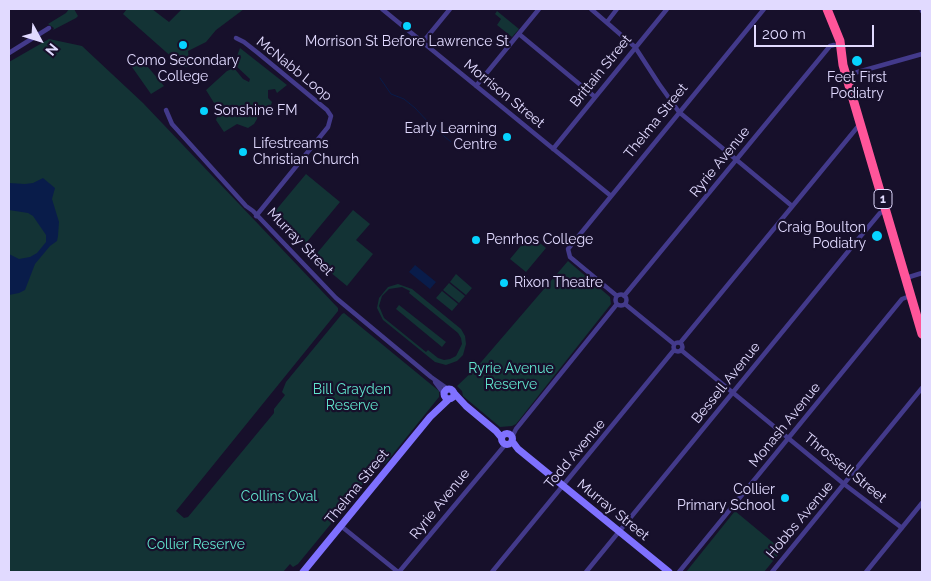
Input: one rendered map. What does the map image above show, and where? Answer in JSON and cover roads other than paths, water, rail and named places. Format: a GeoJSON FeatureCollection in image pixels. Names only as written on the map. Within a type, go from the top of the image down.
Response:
{"type":"FeatureCollection","features":[{"type":"Feature","properties":{"kind":"highway","name":"1"},"geometry":{"type":"LineString","coordinates":[[828,12],[834,45],[844,65]]}},
{"type":"Feature","properties":{"kind":"highway","name":"1"},"geometry":{"type":"LineString","coordinates":[[828,12],[840,41],[844,65],[922,334]]}},
{"type":"Feature","properties":{"kind":"main road","name":"Murray Street"},"geometry":{"type":"LineString","coordinates":[[448,395],[466,406],[669,572]]}},
{"type":"Feature","properties":{"kind":"main road","name":"Thelma Street"},"geometry":{"type":"LineString","coordinates":[[303,572],[448,395]]}},
{"type":"Feature","properties":{"kind":"street","name":"Morrison Street"},"geometry":{"type":"LineString","coordinates":[[382,9],[611,196]]}},
{"type":"Feature","properties":{"kind":"street"},"geometry":{"type":"LineString","coordinates":[[423,42],[450,9]]}},
{"type":"Feature","properties":{"kind":"street"},"geometry":{"type":"LineString","coordinates":[[476,86],[539,9]]}},
{"type":"Feature","properties":{"kind":"street"},"geometry":{"type":"LineString","coordinates":[[591,9],[636,47],[658,84],[679,112],[792,206]]}},
{"type":"Feature","properties":{"kind":"street"},"geometry":{"type":"LineString","coordinates":[[607,22],[617,9]]}},
{"type":"Feature","properties":{"kind":"street","name":"Brittain Street"},"geometry":{"type":"LineString","coordinates":[[553,149],[667,9]]}},
{"type":"Feature","properties":{"kind":"street","name":"Thelma Street"},"geometry":{"type":"LineString","coordinates":[[617,296],[570,257],[568,249],[764,9]]}},
{"type":"Feature","properties":{"kind":"street"},"geometry":{"type":"LineString","coordinates":[[9,53],[49,28]]}},
{"type":"Feature","properties":{"kind":"street"},"geometry":{"type":"LineString","coordinates":[[519,34],[595,97]]}},
{"type":"Feature","properties":{"kind":"street","name":"McNabb Loop"},"geometry":{"type":"LineString","coordinates":[[236,38],[258,53],[327,110],[331,116],[328,127],[256,216]]}},
{"type":"Feature","properties":{"kind":"street","name":"Ryrie Avenue"},"geometry":{"type":"LineString","coordinates":[[624,296],[830,46],[834,45]]}},
{"type":"Feature","properties":{"kind":"street"},"geometry":{"type":"LineString","coordinates":[[847,75],[921,53]]}},
{"type":"Feature","properties":{"kind":"street","name":"Murray Street"},"geometry":{"type":"LineString","coordinates":[[166,110],[172,124],[256,216],[336,298],[431,377],[448,395]]}},
{"type":"Feature","properties":{"kind":"street"},"geometry":{"type":"LineString","coordinates":[[624,304],[626,299],[624,296],[617,296],[615,300],[617,304],[624,304],[674,344],[680,343],[861,123]]}},
{"type":"Feature","properties":{"kind":"street","name":"Bessell Avenue"},"geometry":{"type":"LineString","coordinates":[[586,572],[861,236],[882,212],[887,210]]}},
{"type":"Feature","properties":{"kind":"street"},"geometry":{"type":"LineString","coordinates":[[906,278],[922,274]]}},
{"type":"Feature","properties":{"kind":"street","name":"Monash Avenue"},"geometry":{"type":"LineString","coordinates":[[679,572],[902,299],[911,295]]}},
{"type":"Feature","properties":{"kind":"street","name":"Ryrie Avenue"},"geometry":{"type":"LineString","coordinates":[[398,572],[617,304]]}},
{"type":"Feature","properties":{"kind":"street"},"geometry":{"type":"LineString","coordinates":[[674,344],[674,350],[678,352],[682,346],[680,343]]}},
{"type":"Feature","properties":{"kind":"street","name":"Todd Avenue"},"geometry":{"type":"LineString","coordinates":[[492,572],[674,350]]}},
{"type":"Feature","properties":{"kind":"street","name":"Throssell Street"},"geometry":{"type":"LineString","coordinates":[[681,350],[844,484],[902,528]]}},
{"type":"Feature","properties":{"kind":"street","name":"Hobbs Avenue"},"geometry":{"type":"LineString","coordinates":[[772,572],[922,388]]}},
{"type":"Feature","properties":{"kind":"street"},"geometry":{"type":"LineString","coordinates":[[866,572],[922,503]]}},
{"type":"Feature","properties":{"kind":"street"},"geometry":{"type":"LineString","coordinates":[[341,526],[398,572]]}},
{"type":"Feature","properties":{"kind":"water"},"geometry":{"type":"Polygon","coordinates":[[[43,178],[55,188],[52,199],[59,222],[57,241],[50,246],[35,264],[25,290],[9,295],[9,254],[19,259],[30,257],[37,253],[46,242],[46,235],[33,216],[28,213],[9,210],[9,183],[33,183],[43,178]]]}},
{"type":"Feature","properties":{"kind":"water"},"geometry":{"type":"Polygon","coordinates":[[[415,265],[436,282],[430,289],[409,272],[415,265]]]}},
{"type":"Feature","properties":{"kind":"waterway"},"geometry":{"type":"LineString","coordinates":[[380,78],[391,94],[404,99],[451,142]]}},
{"type":"Feature","properties":{"kind":"place","name":"Morrison St Before Lawrence St"},"geometry":{"type":"Point","coordinates":[407,26]}},
{"type":"Feature","properties":{"kind":"place","name":"Como Secondary College"},"geometry":{"type":"Point","coordinates":[183,45]}},
{"type":"Feature","properties":{"kind":"place","name":"Feet First Podiatry"},"geometry":{"type":"Point","coordinates":[857,61]}},
{"type":"Feature","properties":{"kind":"place","name":"Sonshine FM"},"geometry":{"type":"Point","coordinates":[204,111]}},
{"type":"Feature","properties":{"kind":"place","name":"Early Learning Centre"},"geometry":{"type":"Point","coordinates":[507,137]}},
{"type":"Feature","properties":{"kind":"place","name":"Lifestreams Christian Church"},"geometry":{"type":"Point","coordinates":[243,152]}},
{"type":"Feature","properties":{"kind":"place","name":"Craig Boulton Podiatry"},"geometry":{"type":"Point","coordinates":[877,236]}},
{"type":"Feature","properties":{"kind":"place","name":"Penrhos College"},"geometry":{"type":"Point","coordinates":[476,240]}},
{"type":"Feature","properties":{"kind":"place","name":"Rixon Theatre"},"geometry":{"type":"Point","coordinates":[504,283]}},
{"type":"Feature","properties":{"kind":"place","name":"Collier Primary School"},"geometry":{"type":"Point","coordinates":[785,498]}},
{"type":"Feature","properties":{"kind":"park label","name":"Ryrie Avenue Reserve"},"geometry":{"type":"Point","coordinates":[511,378]}},
{"type":"Feature","properties":{"kind":"park label","name":"Bill Grayden Reserve"},"geometry":{"type":"Point","coordinates":[352,398]}},
{"type":"Feature","properties":{"kind":"park label","name":"Collins Oval"},"geometry":{"type":"Point","coordinates":[279,497]}},
{"type":"Feature","properties":{"kind":"park label","name":"Collier Reserve"},"geometry":{"type":"Point","coordinates":[196,545]}}]}
